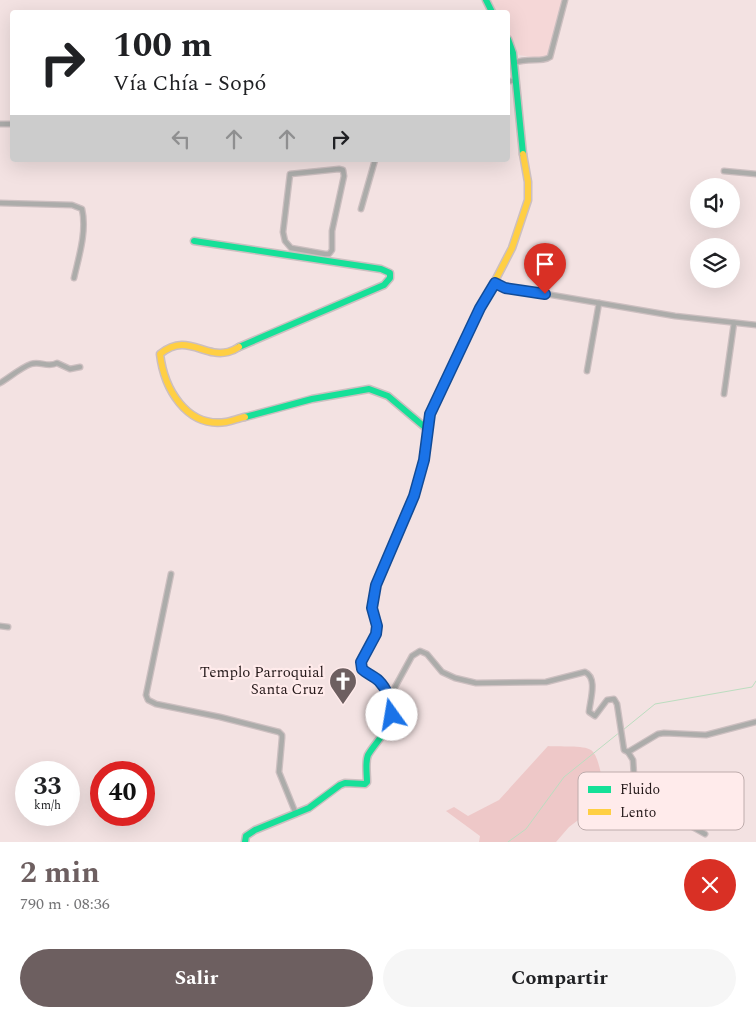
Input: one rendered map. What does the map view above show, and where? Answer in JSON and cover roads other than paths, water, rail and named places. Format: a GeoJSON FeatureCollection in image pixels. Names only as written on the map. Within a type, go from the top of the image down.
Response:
{"type":"FeatureCollection","features":[{"type":"Feature","properties":{"kind":"street"},"geometry":{"type":"LineString","coordinates":[[514,63],[525,59],[546,60],[550,57],[565,0]]}},
{"type":"Feature","properties":{"kind":"street"},"geometry":{"type":"LineString","coordinates":[[245,842],[246,836],[255,830],[314,805],[345,782],[360,785],[367,782],[367,756],[386,732],[392,715],[389,698],[379,681],[362,669],[361,662],[376,634],[377,626],[372,608],[376,585],[416,491],[424,460],[430,414],[480,308],[512,248],[528,200],[529,192],[524,164],[514,53],[510,44]]}},
{"type":"Feature","properties":{"kind":"street"},"geometry":{"type":"LineString","coordinates":[[510,81],[515,80]]}},
{"type":"Feature","properties":{"kind":"street"},"geometry":{"type":"LineString","coordinates":[[361,209],[374,162]]}},
{"type":"Feature","properties":{"kind":"street"},"geometry":{"type":"LineString","coordinates":[[194,241],[302,253],[329,254],[332,250],[332,231],[344,176],[343,170],[290,174],[283,236],[287,245],[302,253],[387,271],[390,273],[390,278],[384,285],[228,352],[218,353],[185,345],[169,347],[160,354],[161,365],[169,385],[184,409],[198,419],[225,422],[312,399],[369,389],[388,396],[427,430]]}},
{"type":"Feature","properties":{"kind":"street"},"geometry":{"type":"LineString","coordinates":[[724,171],[756,174]]}},
{"type":"Feature","properties":{"kind":"street"},"geometry":{"type":"LineString","coordinates":[[0,204],[72,205],[82,209],[84,219],[74,278]]}},
{"type":"Feature","properties":{"kind":"street"},"geometry":{"type":"LineString","coordinates":[[495,283],[505,288],[675,316],[756,326]]}},
{"type":"Feature","properties":{"kind":"street"},"geometry":{"type":"LineString","coordinates":[[587,371],[599,303]]}},
{"type":"Feature","properties":{"kind":"street"},"geometry":{"type":"LineString","coordinates":[[724,394],[734,323]]}},
{"type":"Feature","properties":{"kind":"street"},"geometry":{"type":"LineString","coordinates":[[0,383],[30,364],[41,363],[47,366],[57,364],[70,369],[80,366]]}},
{"type":"Feature","properties":{"kind":"street"},"geometry":{"type":"LineString","coordinates":[[171,574],[146,695],[148,700],[156,704],[205,713],[279,732],[282,738],[279,772],[296,814]]}},
{"type":"Feature","properties":{"kind":"street"},"geometry":{"type":"LineString","coordinates":[[0,626],[8,627]]}},
{"type":"Feature","properties":{"kind":"street"},"geometry":{"type":"LineString","coordinates":[[389,698],[412,656],[420,651],[427,654],[442,672],[455,678],[476,683],[546,682],[585,672],[591,676],[592,680],[589,712],[595,716],[607,700],[614,699],[617,704],[624,750],[628,752],[633,760],[635,772]]}},
{"type":"Feature","properties":{"kind":"street"},"geometry":{"type":"LineString","coordinates":[[628,752],[658,734],[706,735],[756,722]]}},
{"type":"Feature","properties":{"kind":"street"},"geometry":{"type":"LineString","coordinates":[[698,830],[705,834]]}},
{"type":"Feature","properties":{"kind":"waterway"},"geometry":{"type":"LineString","coordinates":[[623,730],[655,704],[752,687],[756,681]]}},
{"type":"Feature","properties":{"kind":"waterway"},"geometry":{"type":"LineString","coordinates":[[508,842],[526,829],[564,777],[620,732]]}},
{"type":"Feature","properties":{"kind":"place","name":"Templo Parroquial Santa Cruz"},"geometry":{"type":"Point","coordinates":[343,705]}}]}
